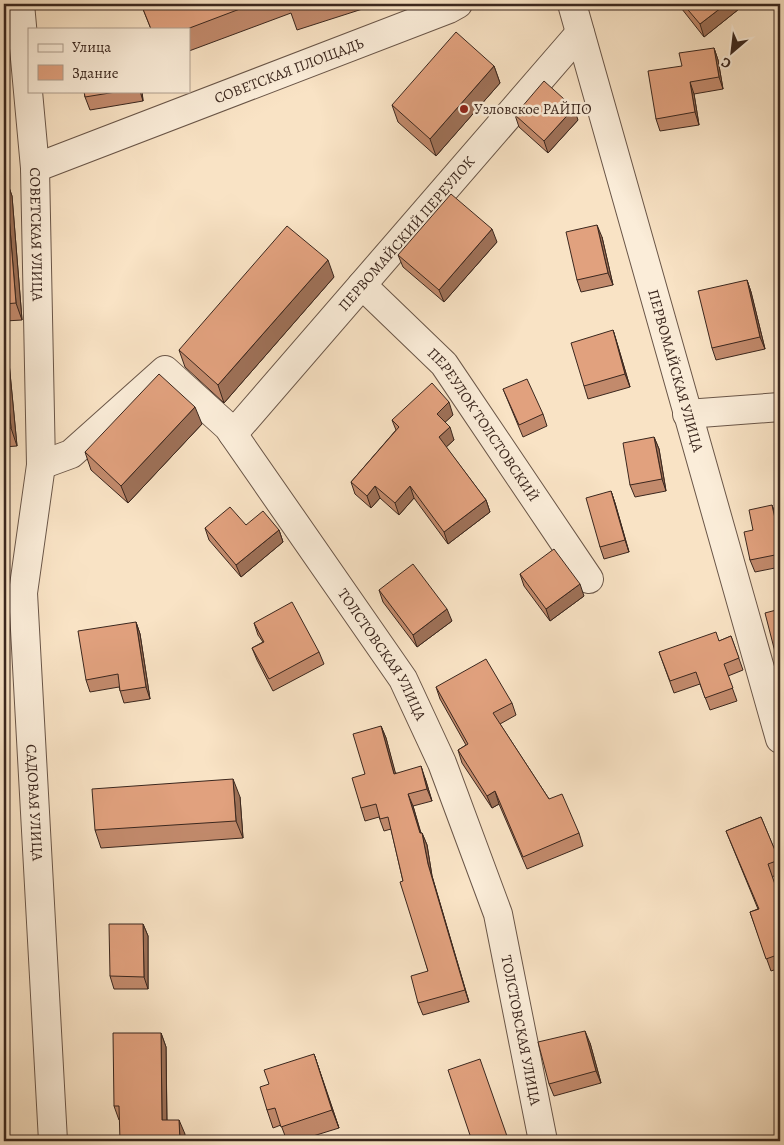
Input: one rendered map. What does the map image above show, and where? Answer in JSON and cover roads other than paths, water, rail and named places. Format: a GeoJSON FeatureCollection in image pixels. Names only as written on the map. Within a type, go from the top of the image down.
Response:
{"type":"FeatureCollection","features":[{"type":"Feature","properties":{"kind":"street","name":"СОВЕТСКАЯ УЛИЦА"},"geometry":{"type":"LineString","coordinates":[[20,4],[28,91]]}},
{"type":"Feature","properties":{"kind":"street","name":"СОВЕТСКАЯ ПЛОЩАДЬ"},"geometry":{"type":"LineString","coordinates":[[35,168],[449,10],[458,4]]}},
{"type":"Feature","properties":{"kind":"street","name":"ПЕРВОМАЙСКАЯ УЛИЦА"},"geometry":{"type":"LineString","coordinates":[[572,4],[780,738]]}},
{"type":"Feature","properties":{"kind":"street","name":"ПЕРВОМАЙСКИЙ ПЕРЕУЛОК"},"geometry":{"type":"LineString","coordinates":[[233,434],[580,33]]}},
{"type":"Feature","properties":{"kind":"street","name":"СОВЕТСКАЯ УЛИЦА"},"geometry":{"type":"LineString","coordinates":[[28,92],[35,168],[40,465]]}},
{"type":"Feature","properties":{"kind":"street","name":"ПЕРЕУЛОК ТОЛСТОВСКИЙ"},"geometry":{"type":"LineString","coordinates":[[362,285],[444,364],[589,579]]}},
{"type":"Feature","properties":{"kind":"street","name":"ТОЛСТОВСКАЯ УЛИЦА"},"geometry":{"type":"LineString","coordinates":[[40,465],[71,454],[165,370],[233,434],[402,679],[442,763],[498,914],[543,1141]]}},
{"type":"Feature","properties":{"kind":"street"},"geometry":{"type":"LineString","coordinates":[[687,414],[780,407]]}},
{"type":"Feature","properties":{"kind":"street","name":"САДОВАЯ УЛИЦА"},"geometry":{"type":"LineString","coordinates":[[40,465],[23,593],[53,1141]]}},
{"type":"Feature","properties":{"kind":"place","name":"Узловское РАЙПО"},"geometry":{"type":"Point","coordinates":[464,109]}}]}
